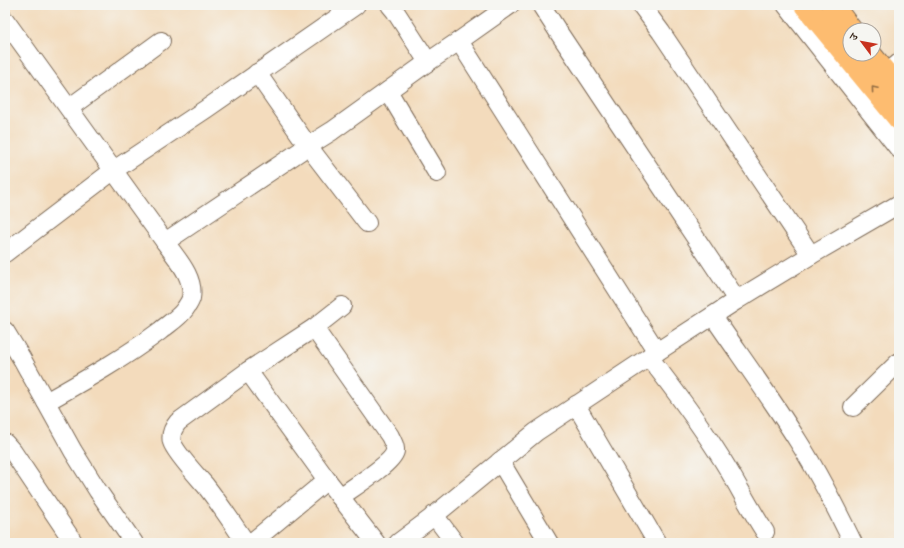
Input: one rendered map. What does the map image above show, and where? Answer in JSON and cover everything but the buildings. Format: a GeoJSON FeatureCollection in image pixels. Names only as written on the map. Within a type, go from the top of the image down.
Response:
{"type":"FeatureCollection","features":[{"type":"Feature","properties":{"kind":"main road"},"geometry":{"type":"LineString","coordinates":[[805,5],[899,120]]}},
{"type":"Feature","properties":{"kind":"main road"},"geometry":{"type":"LineString","coordinates":[[832,5],[845,22]]}},
{"type":"Feature","properties":{"kind":"main road"},"geometry":{"type":"LineString","coordinates":[[880,62],[895,75]]}},
{"type":"Feature","properties":{"kind":"street"},"geometry":{"type":"LineString","coordinates":[[5,253],[114,170],[206,109],[356,5]]}},
{"type":"Feature","properties":{"kind":"street"},"geometry":{"type":"LineString","coordinates":[[390,5],[428,62]]}},
{"type":"Feature","properties":{"kind":"street"},"geometry":{"type":"LineString","coordinates":[[165,242],[332,131],[510,5]]}},
{"type":"Feature","properties":{"kind":"street"},"geometry":{"type":"LineString","coordinates":[[541,5],[737,300]]}},
{"type":"Feature","properties":{"kind":"street"},"geometry":{"type":"LineString","coordinates":[[641,5],[661,32],[811,255]]}},
{"type":"Feature","properties":{"kind":"street"},"geometry":{"type":"LineString","coordinates":[[786,5],[899,149]]}},
{"type":"Feature","properties":{"kind":"street"},"geometry":{"type":"LineString","coordinates":[[5,20],[165,242],[187,274],[192,288],[191,300],[185,310],[174,320],[150,338],[46,402]]}},
{"type":"Feature","properties":{"kind":"street"},"geometry":{"type":"LineString","coordinates":[[69,108],[161,41]]}},
{"type":"Feature","properties":{"kind":"street"},"geometry":{"type":"LineString","coordinates":[[459,42],[653,355],[718,453],[765,532]]}},
{"type":"Feature","properties":{"kind":"street"},"geometry":{"type":"LineString","coordinates":[[257,73],[308,146],[367,223]]}},
{"type":"Feature","properties":{"kind":"street"},"geometry":{"type":"LineString","coordinates":[[388,91],[437,173]]}},
{"type":"Feature","properties":{"kind":"street"},"geometry":{"type":"LineString","coordinates":[[398,543],[536,432],[737,300],[899,204]]}},
{"type":"Feature","properties":{"kind":"street"},"geometry":{"type":"LineString","coordinates":[[246,543],[206,486],[172,443],[171,438],[174,427],[178,422],[248,371],[314,328],[342,306]]}},
{"type":"Feature","properties":{"kind":"street"},"geometry":{"type":"LineString","coordinates":[[713,316],[778,409],[799,442],[830,495],[853,543]]}},
{"type":"Feature","properties":{"kind":"street"},"geometry":{"type":"LineString","coordinates":[[314,328],[390,436],[395,450],[393,456],[384,465],[340,497]]}},
{"type":"Feature","properties":{"kind":"street"},"geometry":{"type":"LineString","coordinates":[[5,331],[73,451],[98,491],[134,543]]}},
{"type":"Feature","properties":{"kind":"street"},"geometry":{"type":"LineString","coordinates":[[853,407],[899,362]]}},
{"type":"Feature","properties":{"kind":"street"},"geometry":{"type":"LineString","coordinates":[[248,371],[327,480],[376,543]]}},
{"type":"Feature","properties":{"kind":"street"},"geometry":{"type":"LineString","coordinates":[[576,405],[657,543]]}},
{"type":"Feature","properties":{"kind":"street"},"geometry":{"type":"LineString","coordinates":[[5,443],[13,452],[74,543]]}},
{"type":"Feature","properties":{"kind":"street"},"geometry":{"type":"LineString","coordinates":[[500,461],[549,543]]}},
{"type":"Feature","properties":{"kind":"street"},"geometry":{"type":"LineString","coordinates":[[251,543],[327,480]]}},
{"type":"Feature","properties":{"kind":"street"},"geometry":{"type":"LineString","coordinates":[[434,515],[454,543]]}}]}
